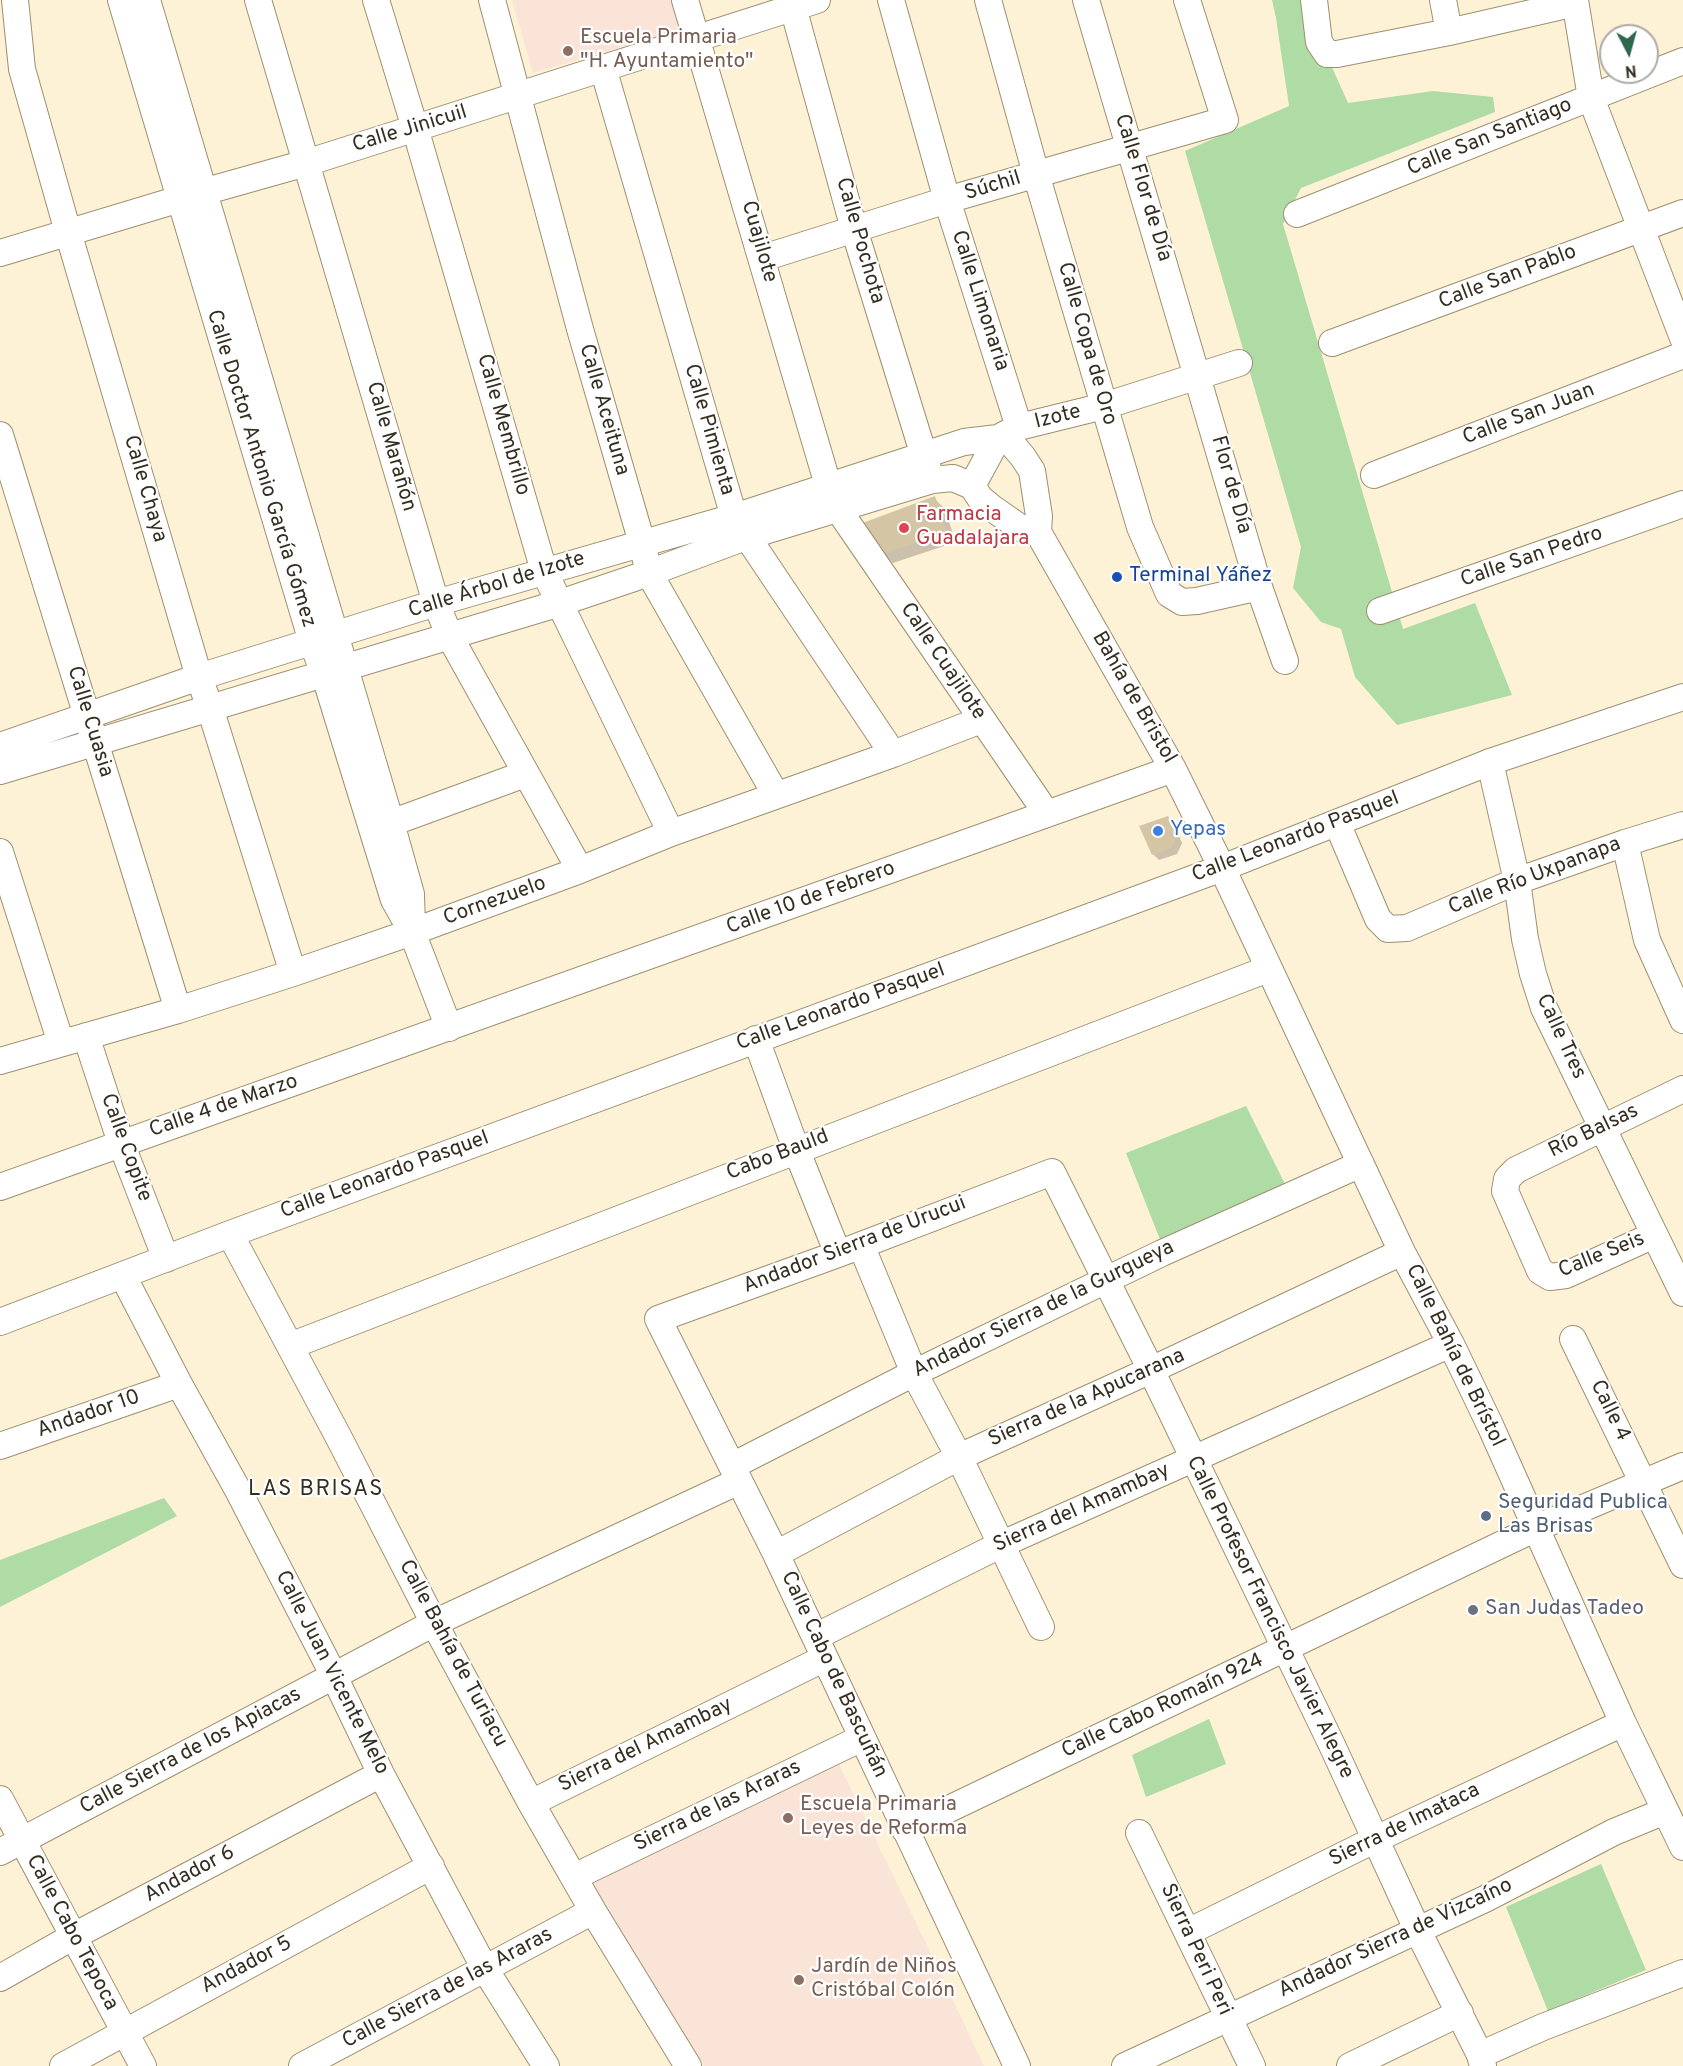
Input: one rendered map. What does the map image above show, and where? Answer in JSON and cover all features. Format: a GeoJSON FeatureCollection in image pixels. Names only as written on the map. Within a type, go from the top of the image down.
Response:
{"type":"FeatureCollection","features":[{"type":"Feature","properties":{"kind":"street","name":"Calle Chaya"},"geometry":{"type":"LineString","coordinates":[[15,0],[22,69],[68,232],[199,677],[293,973]]}},
{"type":"Feature","properties":{"kind":"street","name":"Calle Doctor Antonio García Gómez"},"geometry":{"type":"LineString","coordinates":[[121,0],[191,195],[337,634],[335,670],[393,900],[412,932],[449,1028]]}},
{"type":"Feature","properties":{"kind":"street","name":"Calle Doctor Antonio García Gómez"},"geometry":{"type":"LineString","coordinates":[[147,0],[191,195],[312,642],[335,670],[391,823],[411,894],[412,932]]}},
{"type":"Feature","properties":{"kind":"street","name":"Calle Marañón"},"geometry":{"type":"LineString","coordinates":[[258,0],[436,603],[450,637],[580,870]]}},
{"type":"Feature","properties":{"kind":"street","name":"Calle Membrillo"},"geometry":{"type":"LineString","coordinates":[[376,0],[544,571],[671,833]]}},
{"type":"Feature","properties":{"kind":"street","name":"Calle Aceituna"},"geometry":{"type":"LineString","coordinates":[[492,0],[580,329],[649,573],[776,795]]}},
{"type":"Feature","properties":{"kind":"street","name":"Cuajilote"},"geometry":{"type":"LineString","coordinates":[[685,0],[763,258],[828,485]]}},
{"type":"Feature","properties":{"kind":"street","name":"Calle Limonaria"},"geometry":{"type":"LineString","coordinates":[[891,0],[1009,433]]}},
{"type":"Feature","properties":{"kind":"street","name":"Calle Copa de Oro"},"geometry":{"type":"LineString","coordinates":[[988,0],[1036,174],[1145,542],[1169,594],[1182,602],[1197,602],[1259,587]]}},
{"type":"Feature","properties":{"kind":"street","name":"Calle Flor de Día"},"geometry":{"type":"LineString","coordinates":[[1086,0],[1198,376]]}},
{"type":"Feature","properties":{"kind":"street","name":"Súchil"},"geometry":{"type":"LineString","coordinates":[[763,258],[947,200],[1225,120],[1187,0]]}},
{"type":"Feature","properties":{"kind":"street"},"geometry":{"type":"LineString","coordinates":[[1314,0],[1319,42],[1327,54],[1449,32],[1575,2],[1591,98],[1683,338]]}},
{"type":"Feature","properties":{"kind":"street"},"geometry":{"type":"LineString","coordinates":[[1443,0],[1449,32]]}},
{"type":"Feature","properties":{"kind":"street","name":"Calle Jinicuil"},"geometry":{"type":"LineString","coordinates":[[0,253],[306,163],[517,97],[697,39],[800,2]]}},
{"type":"Feature","properties":{"kind":"street","name":"Calle Pochota"},"geometry":{"type":"LineString","coordinates":[[800,2],[854,229],[932,480]]}},
{"type":"Feature","properties":{"kind":"street","name":"Calle San Santiago"},"geometry":{"type":"LineString","coordinates":[[1297,214],[1683,61]]}},
{"type":"Feature","properties":{"kind":"street","name":"Calle Pimienta"},"geometry":{"type":"LineString","coordinates":[[603,68],[741,527],[893,754]]}},
{"type":"Feature","properties":{"kind":"street","name":"Calle San Pablo"},"geometry":{"type":"LineString","coordinates":[[1332,343],[1683,213]]}},
{"type":"Feature","properties":{"kind":"street","name":"Calle San Juan"},"geometry":{"type":"LineString","coordinates":[[1374,475],[1683,355]]}},
{"type":"Feature","properties":{"kind":"street","name":"Izote"},"geometry":{"type":"LineString","coordinates":[[1009,433],[1104,406],[1239,363]]}},
{"type":"Feature","properties":{"kind":"street","name":"Flor de Día"},"geometry":{"type":"LineString","coordinates":[[1198,376],[1259,587],[1285,661]]}},
{"type":"Feature","properties":{"kind":"street"},"geometry":{"type":"LineString","coordinates":[[1009,433],[972,486],[980,498],[1022,529],[1038,532]]}},
{"type":"Feature","properties":{"kind":"street","name":"Calle Árbol de Izote"},"geometry":{"type":"LineString","coordinates":[[0,771],[560,603],[649,573],[828,485],[964,442],[1009,433]]}},
{"type":"Feature","properties":{"kind":"street","name":"Bahía de Bristol"},"geometry":{"type":"LineString","coordinates":[[1009,433],[1012,444],[1032,471],[1039,516],[1038,532],[1173,769],[1222,868]]}},
{"type":"Feature","properties":{"kind":"street","name":"Calle Cuasia"},"geometry":{"type":"LineString","coordinates":[[0,435],[178,1010]]}},
{"type":"Feature","properties":{"kind":"street","name":"Calle Árbol de Izote"},"geometry":{"type":"LineString","coordinates":[[0,746],[199,677],[436,603],[642,543],[838,509],[932,480],[953,478],[972,486]]}},
{"type":"Feature","properties":{"kind":"street","name":"Calle San Pedro"},"geometry":{"type":"LineString","coordinates":[[1380,611],[1683,504]]}},
{"type":"Feature","properties":{"kind":"street","name":"Calle Cuajilote"},"geometry":{"type":"LineString","coordinates":[[838,509],[1047,814]]}},
{"type":"Feature","properties":{"kind":"street","name":"Calle Leonardo Pasquel"},"geometry":{"type":"LineString","coordinates":[[0,1322],[230,1234],[1222,868],[1490,762],[1683,697]]}},
{"type":"Feature","properties":{"kind":"street","name":"Cornezuelo"},"geometry":{"type":"LineString","coordinates":[[0,1061],[178,1010],[412,932],[580,870],[671,833],[893,754],[981,720]]}},
{"type":"Feature","properties":{"kind":"street","name":"Calle Tres"},"geometry":{"type":"LineString","coordinates":[[1490,762],[1517,880],[1525,939],[1544,1008],[1683,1293]]}},
{"type":"Feature","properties":{"kind":"street","name":"Calle 10 de Febrero"},"geometry":{"type":"LineString","coordinates":[[449,1028],[1173,769]]}},
{"type":"Feature","properties":{"kind":"street"},"geometry":{"type":"LineString","coordinates":[[391,823],[525,774]]}},
{"type":"Feature","properties":{"kind":"street","name":"Calle Río Uxpanapa"},"geometry":{"type":"LineString","coordinates":[[1337,823],[1378,919],[1388,930],[1407,928],[1517,880],[1683,825]]}},
{"type":"Feature","properties":{"kind":"street"},"geometry":{"type":"LineString","coordinates":[[1625,843],[1647,940],[1683,1020]]}},
{"type":"Feature","properties":{"kind":"street"},"geometry":{"type":"LineString","coordinates":[[0,852],[61,1043]]}},
{"type":"Feature","properties":{"kind":"street","name":"Calle Bahía de Brístol"},"geometry":{"type":"LineString","coordinates":[[1222,868],[1402,1252],[1451,1344],[1623,1723],[1683,1847]]}},
{"type":"Feature","properties":{"kind":"street","name":"Cabo Bauld"},"geometry":{"type":"LineString","coordinates":[[290,1346],[796,1149],[1268,969]]}},
{"type":"Feature","properties":{"kind":"street","name":"Calle 4 de Marzo"},"geometry":{"type":"LineString","coordinates":[[0,1186],[449,1028]]}},
{"type":"Feature","properties":{"kind":"street","name":"Calle Copite"},"geometry":{"type":"LineString","coordinates":[[86,1036],[121,1143],[166,1259]]}},
{"type":"Feature","properties":{"kind":"street"},"geometry":{"type":"LineString","coordinates":[[756,1039],[796,1149],[959,1456],[1041,1627]]}},
{"type":"Feature","properties":{"kind":"street","name":"Río Balsas"},"geometry":{"type":"LineString","coordinates":[[1550,1277],[1540,1271],[1505,1191],[1507,1179],[1516,1170],[1683,1089]]}},
{"type":"Feature","properties":{"kind":"street","name":"Andador Sierra de la Gurgueya"},"geometry":{"type":"LineString","coordinates":[[736,1473],[914,1372],[1106,1280],[1361,1164]]}},
{"type":"Feature","properties":{"kind":"street","name":"Andador Sierra de Urucui"},"geometry":{"type":"LineString","coordinates":[[658,1319],[850,1250],[1052,1172]]}},
{"type":"Feature","properties":{"kind":"street","name":"Calle Profesor Francisco Javier Alegre"},"geometry":{"type":"LineString","coordinates":[[1052,1172],[1151,1371],[1330,1743],[1374,1840],[1482,2060]]}},
{"type":"Feature","properties":{"kind":"street","name":"Calle Bahía de Turiacu"},"geometry":{"type":"LineString","coordinates":[[230,1234],[531,1803],[593,1911],[688,2066]]}},
{"type":"Feature","properties":{"kind":"street","name":"Calle Seis"},"geometry":{"type":"LineString","coordinates":[[1550,1277],[1566,1275],[1654,1235]]}},
{"type":"Feature","properties":{"kind":"street","name":"Sierra de la Apucarana"},"geometry":{"type":"LineString","coordinates":[[776,1554],[959,1456],[1151,1371],[1402,1252]]}},
{"type":"Feature","properties":{"kind":"street","name":"Calle Juan Vicente Melo"},"geometry":{"type":"LineString","coordinates":[[123,1276],[239,1492],[334,1676],[381,1774],[485,1969],[546,2066]]}},
{"type":"Feature","properties":{"kind":"street","name":"Calle Cabo de Bascuñán"},"geometry":{"type":"LineString","coordinates":[[658,1319],[776,1554],[1017,2066]]}},
{"type":"Feature","properties":{"kind":"street","name":"Calle 4"},"geometry":{"type":"LineString","coordinates":[[1574,1339],[1683,1565]]}},
{"type":"Feature","properties":{"kind":"street","name":"Sierra del Amambay"},"geometry":{"type":"LineString","coordinates":[[531,1803],[820,1648],[1000,1545],[1451,1344]]}},
{"type":"Feature","properties":{"kind":"street","name":"Andador 10"},"geometry":{"type":"LineString","coordinates":[[0,1446],[179,1384]]}},
{"type":"Feature","properties":{"kind":"street","name":"Calle Cabo Romaín 924"},"geometry":{"type":"LineString","coordinates":[[905,1830],[1536,1528],[1683,1466]]}},
{"type":"Feature","properties":{"kind":"street","name":"Calle Sierra de los Apiacas"},"geometry":{"type":"LineString","coordinates":[[11,1846],[434,1623],[736,1473]]}},
{"type":"Feature","properties":{"kind":"street","name":"Sierra de Imataca"},"geometry":{"type":"LineString","coordinates":[[1188,1932],[1374,1840],[1623,1723]]}},
{"type":"Feature","properties":{"kind":"street","name":"Sierra de las Araras"},"geometry":{"type":"LineString","coordinates":[[574,1877],[862,1738]]}},
{"type":"Feature","properties":{"kind":"street","name":"Andador 6"},"geometry":{"type":"LineString","coordinates":[[0,1978],[74,1936],[381,1774]]}},
{"type":"Feature","properties":{"kind":"street","name":"Calle Cabo Tepoca"},"geometry":{"type":"LineString","coordinates":[[0,1799],[11,1846],[74,1936],[143,2066]]}},
{"type":"Feature","properties":{"kind":"street","name":"Andador Sierra de Vizcaíno"},"geometry":{"type":"LineString","coordinates":[[1125,2066],[1485,1899],[1614,1832],[1665,1811]]}},
{"type":"Feature","properties":{"kind":"street","name":"Sierra Peri Peri"},"geometry":{"type":"LineString","coordinates":[[1139,1833],[1251,2066]]}},
{"type":"Feature","properties":{"kind":"street","name":"Andador 5"},"geometry":{"type":"LineString","coordinates":[[63,2066],[431,1866]]}},
{"type":"Feature","properties":{"kind":"street","name":"Calle Sierra de las Araras"},"geometry":{"type":"LineString","coordinates":[[302,2066],[593,1911]]}},
{"type":"Feature","properties":{"kind":"street"},"geometry":{"type":"LineString","coordinates":[[1482,2060],[1543,2027],[1683,1972]]}},
{"type":"Feature","properties":{"kind":"street"},"geometry":{"type":"LineString","coordinates":[[1350,2066],[1460,2013]]}},
{"type":"Feature","properties":{"kind":"shaded area","name":"Escuela Primaria \"H. Ayuntamiento\""},"geometry":{"type":"Polygon","coordinates":[[[512,0],[677,0],[687,28],[533,73],[512,0]]]}},
{"type":"Feature","properties":{"kind":"shaded area"},"geometry":{"type":"Polygon","coordinates":[[[836,1758],[984,2066],[704,2066],[586,1878],[836,1758]]]}},
{"type":"Feature","properties":{"kind":"green space"},"geometry":{"type":"Polygon","coordinates":[[[1272,0],[1322,0],[1331,65],[1348,103],[1433,91],[1493,97],[1495,112],[1301,188],[1283,224],[1403,629],[1475,603],[1512,695],[1397,725],[1355,677],[1341,629],[1321,622],[1293,588],[1301,547],[1185,151],[1289,106],[1272,0]]]}},
{"type":"Feature","properties":{"kind":"green space"},"geometry":{"type":"Polygon","coordinates":[[[1246,1106],[1289,1192],[1163,1247],[1126,1153],[1246,1106]]]}},
{"type":"Feature","properties":{"kind":"green space"},"geometry":{"type":"Polygon","coordinates":[[[164,1498],[177,1516],[0,1607],[0,1560],[164,1498]]]}},
{"type":"Feature","properties":{"kind":"green space"},"geometry":{"type":"Polygon","coordinates":[[[1209,1719],[1226,1764],[1146,1797],[1132,1755],[1209,1719]]]}},
{"type":"Feature","properties":{"kind":"green space"},"geometry":{"type":"Polygon","coordinates":[[[1601,1864],[1646,1970],[1548,2011],[1506,1907],[1601,1864]]]}},
{"type":"Feature","properties":{"kind":"building","name":"Farmacia Guadalajara"},"geometry":{"type":"Polygon","coordinates":[[[935,496],[947,533],[882,554],[860,524],[935,496]]]}},
{"type":"Feature","properties":{"kind":"building","name":"Yepas"},"geometry":{"type":"Polygon","coordinates":[[[1168,816],[1177,836],[1171,848],[1152,855],[1139,826],[1168,816]]]}},
{"type":"Feature","properties":{"kind":"place","name":"Escuela Primaria \"H. Ayuntamiento\""},"geometry":{"type":"Point","coordinates":[568,51]}},
{"type":"Feature","properties":{"kind":"place","name":"Farmacia Guadalajara"},"geometry":{"type":"Point","coordinates":[904,528]}},
{"type":"Feature","properties":{"kind":"place","name":"Terminal Yáñez"},"geometry":{"type":"Point","coordinates":[1117,577]}},
{"type":"Feature","properties":{"kind":"place","name":"Yepas"},"geometry":{"type":"Point","coordinates":[1158,831]}},
{"type":"Feature","properties":{"kind":"place","name":"Seguridad Publica Las Brisas"},"geometry":{"type":"Point","coordinates":[1486,1516]}},
{"type":"Feature","properties":{"kind":"place","name":"San Judas Tadeo"},"geometry":{"type":"Point","coordinates":[1473,1610]}},
{"type":"Feature","properties":{"kind":"place","name":"Escuela Primaria Leyes de Reforma"},"geometry":{"type":"Point","coordinates":[788,1818]}},
{"type":"Feature","properties":{"kind":"place","name":"Jardín de Niños Cristóbal Colón"},"geometry":{"type":"Point","coordinates":[799,1980]}},
{"type":"Feature","properties":{"kind":"district","name":"LAS BRISAS"},"geometry":{"type":"Point","coordinates":[316,1491]}}]}
